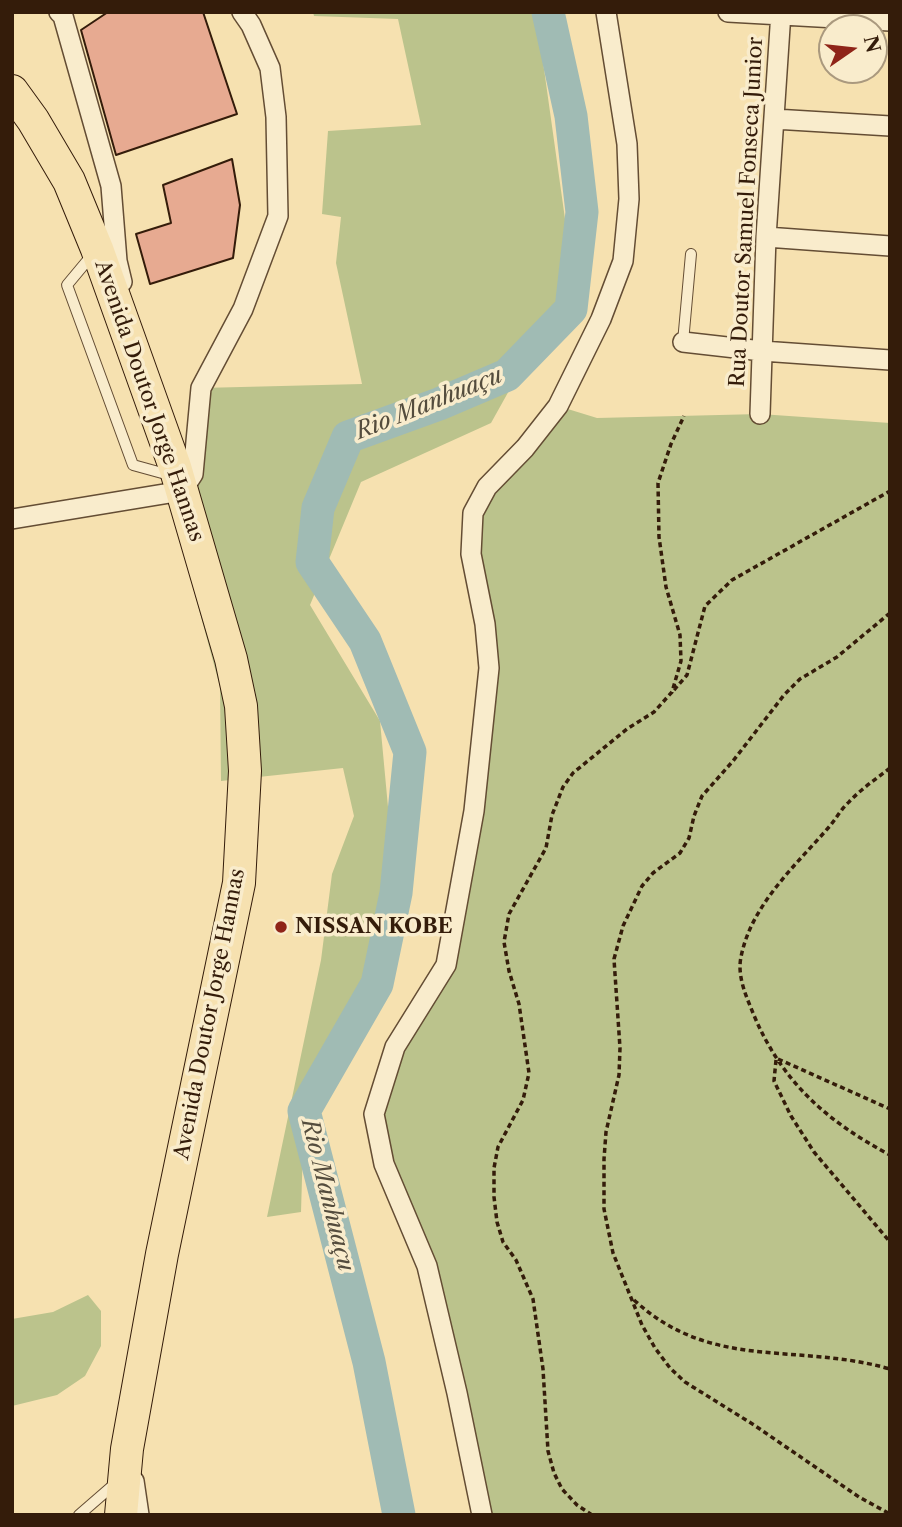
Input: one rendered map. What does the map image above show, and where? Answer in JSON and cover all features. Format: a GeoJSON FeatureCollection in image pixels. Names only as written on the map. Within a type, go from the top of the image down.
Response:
{"type":"FeatureCollection","features":[{"type":"Feature","properties":{"kind":"highway","name":"Avenida Doutor Jorge Hannas"},"geometry":{"type":"LineString","coordinates":[[12,91],[33,120],[69,181],[97,249],[181,484],[231,659],[241,706],[245,771],[239,883],[162,1254],[125,1463],[121,1515]]}},
{"type":"Feature","properties":{"kind":"street"},"geometry":{"type":"LineString","coordinates":[[59,12],[63,16],[111,186],[117,261],[147,384]]}},
{"type":"Feature","properties":{"kind":"street"},"geometry":{"type":"LineString","coordinates":[[12,519],[181,484],[193,474],[201,388],[243,309],[278,216],[276,117],[270,68],[251,25],[242,12]]}},
{"type":"Feature","properties":{"kind":"street"},"geometry":{"type":"LineString","coordinates":[[482,1515],[427,1266],[384,1164],[374,1114],[395,1047],[446,965],[474,811],[489,668],[485,624],[471,554],[473,513],[487,487],[525,448],[558,406],[601,319],[623,261],[629,199],[627,144],[606,12]]}},
{"type":"Feature","properties":{"kind":"street"},"geometry":{"type":"LineString","coordinates":[[728,12],[890,22]]}},
{"type":"Feature","properties":{"kind":"street","name":"Rua Doutor Samuel Fonseca Junior"},"geometry":{"type":"LineString","coordinates":[[760,414],[766,237],[781,14]]}},
{"type":"Feature","properties":{"kind":"street"},"geometry":{"type":"LineString","coordinates":[[774,119],[890,126]]}},
{"type":"Feature","properties":{"kind":"street"},"geometry":{"type":"LineString","coordinates":[[766,237],[890,246]]}},
{"type":"Feature","properties":{"kind":"street"},"geometry":{"type":"LineString","coordinates":[[683,342],[762,351],[890,360]]}},
{"type":"Feature","properties":{"kind":"street"},"geometry":{"type":"LineString","coordinates":[[125,1463],[131,1458],[139,1515]]}},
{"type":"Feature","properties":{"kind":"lane"},"geometry":{"type":"LineString","coordinates":[[97,249],[67,285],[133,465],[181,484]]}},
{"type":"Feature","properties":{"kind":"lane"},"geometry":{"type":"LineString","coordinates":[[683,342],[691,254]]}},
{"type":"Feature","properties":{"kind":"lane"},"geometry":{"type":"LineString","coordinates":[[79,1515],[125,1463]]}},
{"type":"Feature","properties":{"kind":"path"},"geometry":{"type":"LineString","coordinates":[[672,692],[681,661],[680,635],[666,587],[659,537],[658,483],[684,416]]}},
{"type":"Feature","properties":{"kind":"path"},"geometry":{"type":"LineString","coordinates":[[592,1515],[577,1505],[562,1489],[554,1473],[548,1451],[543,1369],[534,1299],[516,1260],[503,1242],[497,1222],[494,1187],[498,1147],[523,1100],[529,1073],[519,1004],[504,942],[509,914],[546,848],[552,815],[568,780],[628,729],[654,712],[687,674],[705,606],[732,580],[890,491]]}},
{"type":"Feature","properties":{"kind":"path"},"geometry":{"type":"LineString","coordinates":[[890,613],[837,657],[800,679],[770,711],[733,761],[702,796],[694,816],[690,838],[680,853],[653,873],[642,886],[623,926],[614,959],[620,1048],[619,1075],[606,1132],[604,1209],[612,1253],[642,1325],[654,1348],[685,1382],[765,1432],[859,1497],[890,1514]]}},
{"type":"Feature","properties":{"kind":"path"},"geometry":{"type":"LineString","coordinates":[[890,768],[848,802],[770,895],[747,939],[740,959],[743,990],[757,1022],[776,1058],[797,1086],[819,1108],[861,1139],[890,1155]]}},
{"type":"Feature","properties":{"kind":"path"},"geometry":{"type":"LineString","coordinates":[[776,1058],[890,1109]]}},
{"type":"Feature","properties":{"kind":"path"},"geometry":{"type":"LineString","coordinates":[[776,1058],[774,1082],[814,1152],[890,1242]]}},
{"type":"Feature","properties":{"kind":"path"},"geometry":{"type":"LineString","coordinates":[[632,1298],[672,1329],[712,1345],[890,1369]]}},
{"type":"Feature","properties":{"kind":"green space"},"geometry":{"type":"Polygon","coordinates":[[[313,12],[536,12],[573,276],[491,423],[361,482],[310,605],[380,721],[396,893],[377,984],[304,1111],[301,1212],[267,1217],[321,960],[332,874],[354,816],[343,768],[221,781],[220,687],[174,517],[201,388],[362,384],[336,263],[341,217],[322,214],[328,131],[421,125],[398,19],[314,16],[313,12]]]}},
{"type":"Feature","properties":{"kind":"green space"},"geometry":{"type":"Polygon","coordinates":[[[558,406],[597,418],[760,414],[890,423],[890,1515],[482,1515],[457,1393],[374,1114],[395,1047],[446,965],[489,668],[473,513],[558,406]]]}},
{"type":"Feature","properties":{"kind":"green space"},"geometry":{"type":"Polygon","coordinates":[[[88,1295],[101,1311],[101,1346],[85,1376],[57,1395],[12,1406],[12,1319],[53,1312],[88,1295]]]}},
{"type":"Feature","properties":{"kind":"building"},"geometry":{"type":"Polygon","coordinates":[[[108,12],[203,12],[237,114],[116,155],[81,30],[108,12]]]}},
{"type":"Feature","properties":{"kind":"building"},"geometry":{"type":"Polygon","coordinates":[[[232,159],[240,205],[233,258],[150,284],[136,234],[171,223],[163,185],[232,159]]]}},
{"type":"Feature","properties":{"kind":"waterway","name":"Rio Manhuaçu"},"geometry":{"type":"LineString","coordinates":[[399,1515],[369,1362],[304,1111],[377,984],[396,893],[410,752],[365,641],[312,562],[318,508],[348,437],[439,404],[507,375],[571,309],[582,212],[571,116],[548,12]]}},
{"type":"Feature","properties":{"kind":"place","name":"NISSAN KOBE"},"geometry":{"type":"Point","coordinates":[281,927]}}]}
